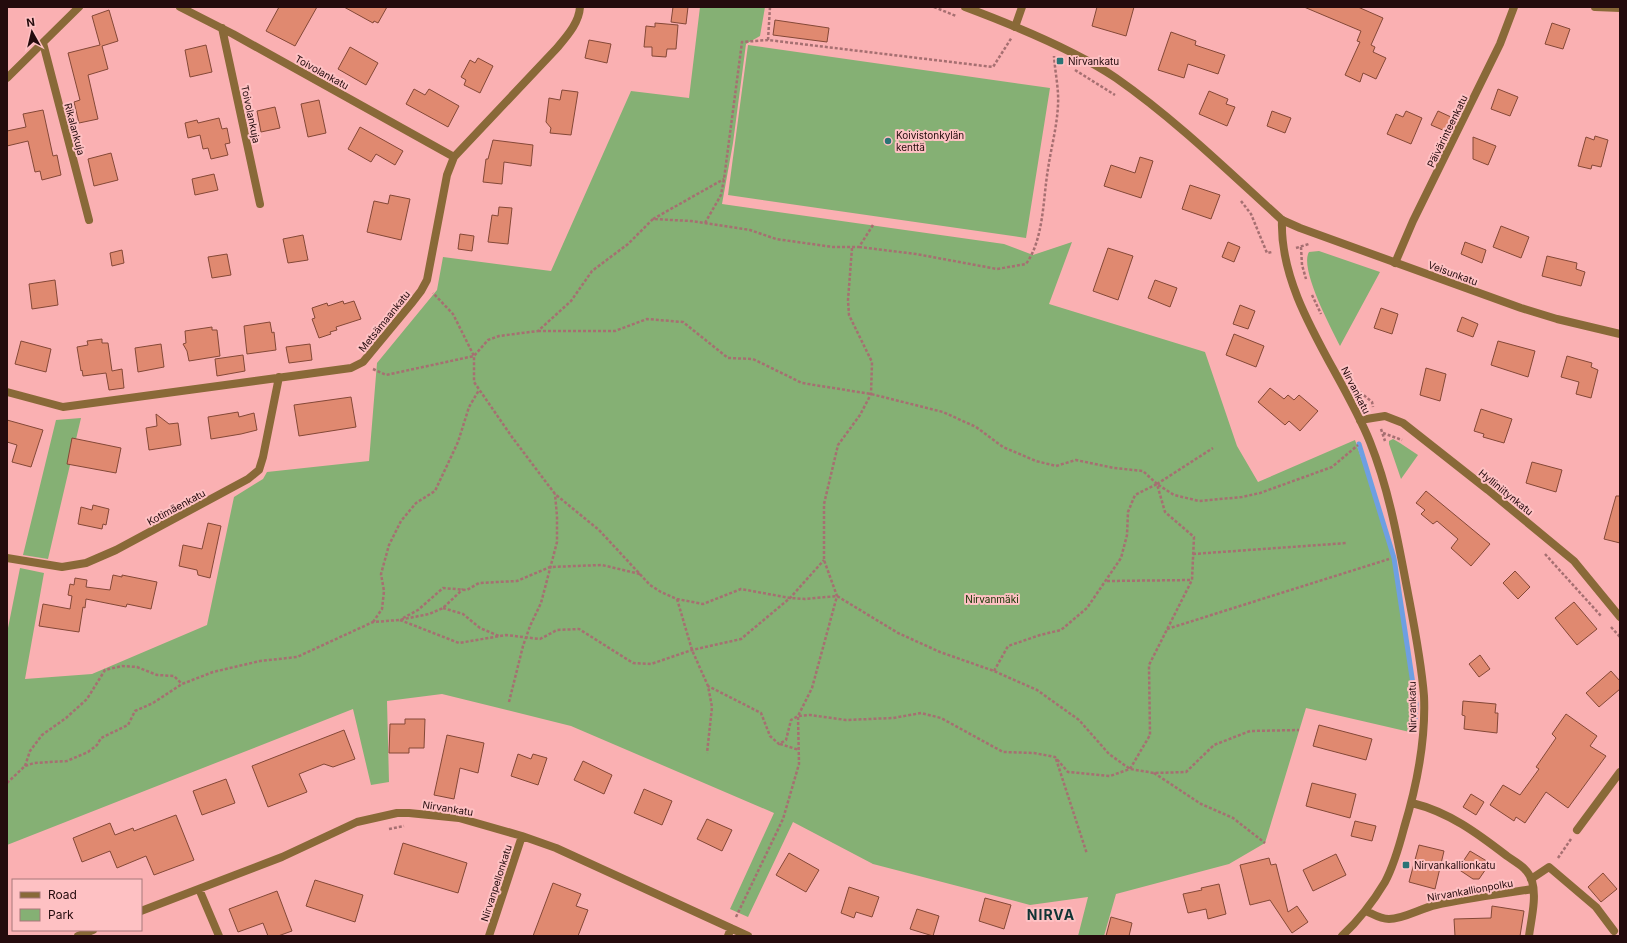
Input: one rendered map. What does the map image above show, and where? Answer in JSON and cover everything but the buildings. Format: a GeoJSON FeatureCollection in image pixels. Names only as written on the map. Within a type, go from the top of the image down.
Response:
{"type":"FeatureCollection","features":[{"type":"Feature","properties":{"kind":"street"},"geometry":{"type":"LineString","coordinates":[[7,78],[79,7]]}},
{"type":"Feature","properties":{"kind":"street","name":"Toivolankatu"},"geometry":{"type":"LineString","coordinates":[[180,7],[222,28],[454,156]]}},
{"type":"Feature","properties":{"kind":"street","name":"Metsämaankatu"},"geometry":{"type":"LineString","coordinates":[[7,392],[63,407],[352,368],[363,362],[411,304],[425,284],[448,175],[454,156],[558,48],[572,30],[580,7]]}},
{"type":"Feature","properties":{"kind":"street"},"geometry":{"type":"LineString","coordinates":[[965,7],[1065,49],[1114,77],[1154,106],[1229,171],[1282,220]]}},
{"type":"Feature","properties":{"kind":"street"},"geometry":{"type":"LineString","coordinates":[[1015,28],[1022,7]]}},
{"type":"Feature","properties":{"kind":"street","name":"Päivärinteenkatu"},"geometry":{"type":"LineString","coordinates":[[1394,262],[1500,44],[1514,7]]}},
{"type":"Feature","properties":{"kind":"street"},"geometry":{"type":"LineString","coordinates":[[1595,7],[1620,8]]}},
{"type":"Feature","properties":{"kind":"street","name":"Toivolankuja"},"geometry":{"type":"LineString","coordinates":[[222,28],[260,204]]}},
{"type":"Feature","properties":{"kind":"street","name":"Rikalankuja"},"geometry":{"type":"LineString","coordinates":[[43,44],[89,220]]}},
{"type":"Feature","properties":{"kind":"street","name":"Veisunkatu"},"geometry":{"type":"LineString","coordinates":[[1282,220],[1300,228],[1521,308],[1557,319],[1620,334]]}},
{"type":"Feature","properties":{"kind":"street","name":"Nirvankatu"},"geometry":{"type":"LineString","coordinates":[[1282,220],[1281,236],[1296,293],[1368,436],[1387,493],[1401,555],[1424,698],[1424,735],[1421,756],[1412,803],[1394,863],[1378,893],[1366,911],[1342,936]]}},
{"type":"Feature","properties":{"kind":"street","name":"Kotimäenkatu"},"geometry":{"type":"LineString","coordinates":[[7,558],[62,567],[86,563],[116,550],[248,479],[259,470],[264,458],[279,377]]}},
{"type":"Feature","properties":{"kind":"street","name":"Hylliniitynkatu"},"geometry":{"type":"LineString","coordinates":[[1360,420],[1376,416],[1385,416],[1403,423],[1539,531],[1574,561],[1620,616]]}},
{"type":"Feature","properties":{"kind":"street"},"geometry":{"type":"LineString","coordinates":[[1578,830],[1620,772]]}},
{"type":"Feature","properties":{"kind":"street"},"geometry":{"type":"LineString","coordinates":[[1412,803],[1431,808],[1455,819],[1478,833],[1525,868],[1532,879],[1533,889],[1529,936]]}},
{"type":"Feature","properties":{"kind":"street","name":"Nirvankatu"},"geometry":{"type":"LineString","coordinates":[[142,911],[282,857],[357,822],[371,818],[409,813],[446,816],[483,824],[556,848],[730,932],[748,936]]}},
{"type":"Feature","properties":{"kind":"street","name":"Nirvanpellonkatu"},"geometry":{"type":"LineString","coordinates":[[489,936],[522,836]]}},
{"type":"Feature","properties":{"kind":"street"},"geometry":{"type":"LineString","coordinates":[[1532,879],[1549,867],[1596,907],[1614,931]]}},
{"type":"Feature","properties":{"kind":"street"},"geometry":{"type":"LineString","coordinates":[[199,889],[219,936]]}},
{"type":"Feature","properties":{"kind":"street","name":"Nirvankallionpolku"},"geometry":{"type":"LineString","coordinates":[[1366,911],[1387,919],[1456,900],[1533,889]]}},
{"type":"Feature","properties":{"kind":"street"},"geometry":{"type":"LineString","coordinates":[[78,936],[90,931]]}},
{"type":"Feature","properties":{"kind":"path"},"geometry":{"type":"LineString","coordinates":[[768,40],[770,7]]}},
{"type":"Feature","properties":{"kind":"path"},"geometry":{"type":"LineString","coordinates":[[934,7],[962,18]]}},
{"type":"Feature","properties":{"kind":"path"},"geometry":{"type":"LineString","coordinates":[[705,223],[721,195],[742,42],[768,40],[993,67],[1011,39],[1015,28]]}},
{"type":"Feature","properties":{"kind":"path"},"geometry":{"type":"LineString","coordinates":[[1005,36],[1011,39]]}},
{"type":"Feature","properties":{"kind":"path"},"geometry":{"type":"LineString","coordinates":[[653,219],[705,223],[750,230],[776,239],[833,247],[859,247],[916,254],[997,269],[1026,264],[1033,255],[1040,226],[1048,168],[1055,132],[1058,104],[1053,44]]}},
{"type":"Feature","properties":{"kind":"path"},"geometry":{"type":"LineString","coordinates":[[1047,55],[1059,61]]}},
{"type":"Feature","properties":{"kind":"path"},"geometry":{"type":"LineString","coordinates":[[1070,67],[1122,99]]}},
{"type":"Feature","properties":{"kind":"path"},"geometry":{"type":"LineString","coordinates":[[538,331],[571,301],[592,271],[628,244],[653,219],[724,179]]}},
{"type":"Feature","properties":{"kind":"path"},"geometry":{"type":"LineString","coordinates":[[1240,200],[1251,214],[1267,253],[1301,247],[1302,265],[1307,285]]}},
{"type":"Feature","properties":{"kind":"path"},"geometry":{"type":"LineString","coordinates":[[859,247],[873,225]]}},
{"type":"Feature","properties":{"kind":"path"},"geometry":{"type":"LineString","coordinates":[[730,932],[783,819],[799,764],[798,716],[812,688],[837,596],[824,560],[824,504],[838,445],[860,415],[871,394],[872,362],[849,314],[848,300],[852,248]]}},
{"type":"Feature","properties":{"kind":"path"},"geometry":{"type":"LineString","coordinates":[[425,284],[453,314],[474,356],[474,382],[478,390],[555,494],[598,530],[650,585],[677,599],[704,604],[741,589],[790,598],[804,599],[837,596],[898,633],[940,652],[994,671],[1037,690],[1079,720],[1109,754],[1130,769],[1154,773],[1186,772],[1214,745],[1250,731],[1299,730]]}},
{"type":"Feature","properties":{"kind":"path"},"geometry":{"type":"LineString","coordinates":[[1310,292],[1323,321]]}},
{"type":"Feature","properties":{"kind":"path"},"geometry":{"type":"LineString","coordinates":[[386,375],[474,356],[488,340],[500,336],[538,331],[615,331],[647,320],[683,322],[728,358],[753,360],[802,383],[871,394],[943,412],[976,427],[1003,447],[1036,461],[1056,466],[1076,460],[1114,468],[1142,471],[1157,484],[1174,495],[1199,501],[1242,497],[1260,493],[1332,467],[1368,436]]}},
{"type":"Feature","properties":{"kind":"path"},"geometry":{"type":"LineString","coordinates":[[1357,386],[1360,392],[1372,402],[1382,432],[1409,442]]}},
{"type":"Feature","properties":{"kind":"path"},"geometry":{"type":"LineString","coordinates":[[373,622],[382,609],[384,591],[381,574],[388,545],[401,521],[416,503],[435,491],[458,442],[469,407],[478,390]]}},
{"type":"Feature","properties":{"kind":"path"},"geometry":{"type":"LineString","coordinates":[[994,671],[1008,646],[1040,635],[1061,630],[1087,608],[1121,558],[1127,535],[1128,512],[1135,495],[1157,484],[1213,448]]}},
{"type":"Feature","properties":{"kind":"path"},"geometry":{"type":"LineString","coordinates":[[780,744],[786,740],[791,720],[798,716],[810,715],[846,720],[893,718],[921,713],[941,718],[1002,752],[1034,753],[1055,757],[1068,772],[1110,776],[1130,769],[1150,735],[1149,665],[1192,580],[1194,537],[1165,512],[1157,484]]}},
{"type":"Feature","properties":{"kind":"path"},"geometry":{"type":"LineString","coordinates":[[509,702],[526,638],[541,603],[557,542],[555,494]]}},
{"type":"Feature","properties":{"kind":"path"},"geometry":{"type":"LineString","coordinates":[[1193,554],[1347,543]]}},
{"type":"Feature","properties":{"kind":"path"},"geometry":{"type":"LineString","coordinates":[[1542,551],[1604,620]]}},
{"type":"Feature","properties":{"kind":"path"},"geometry":{"type":"LineString","coordinates":[[1167,629],[1401,555]]}},
{"type":"Feature","properties":{"kind":"path"},"geometry":{"type":"LineString","coordinates":[[399,620],[459,643],[506,635],[540,639],[557,630],[579,629],[632,663],[651,664],[692,650],[741,639],[790,598],[824,560]]}},
{"type":"Feature","properties":{"kind":"path"},"geometry":{"type":"LineString","coordinates":[[399,620],[418,610],[443,588],[467,590],[479,583],[517,581],[550,567],[602,565],[640,574]]}},
{"type":"Feature","properties":{"kind":"path"},"geometry":{"type":"LineString","coordinates":[[1106,581],[1192,580]]}},
{"type":"Feature","properties":{"kind":"path"},"geometry":{"type":"LineString","coordinates":[[7,783],[25,766],[34,763],[67,761],[88,752],[97,745],[101,738],[128,725],[135,711],[153,703],[182,684],[213,672],[260,661],[297,657],[373,622],[399,620],[429,614],[443,608],[463,590]]}},
{"type":"Feature","properties":{"kind":"path"},"geometry":{"type":"LineString","coordinates":[[677,599],[692,650],[708,686],[712,707],[707,753]]}},
{"type":"Feature","properties":{"kind":"path"},"geometry":{"type":"LineString","coordinates":[[443,608],[463,614],[480,628],[499,636]]}},
{"type":"Feature","properties":{"kind":"path"},"geometry":{"type":"LineString","coordinates":[[1610,625],[1620,637]]}},
{"type":"Feature","properties":{"kind":"path"},"geometry":{"type":"LineString","coordinates":[[25,766],[30,751],[42,735],[66,718],[87,699],[105,670],[122,666],[137,667],[158,675],[174,676],[182,684]]}},
{"type":"Feature","properties":{"kind":"path"},"geometry":{"type":"LineString","coordinates":[[708,686],[761,713],[770,736],[780,744],[799,750]]}},
{"type":"Feature","properties":{"kind":"path"},"geometry":{"type":"LineString","coordinates":[[1055,757],[1087,854]]}},
{"type":"Feature","properties":{"kind":"path"},"geometry":{"type":"LineString","coordinates":[[1154,773],[1201,804],[1233,818],[1265,843]]}},
{"type":"Feature","properties":{"kind":"path"},"geometry":{"type":"LineString","coordinates":[[371,818],[388,828],[410,826]]}},
{"type":"Feature","properties":{"kind":"path"},"geometry":{"type":"LineString","coordinates":[[1549,867],[1565,850],[1578,830]]}},
{"type":"Feature","properties":{"kind":"green space","name":"Nirvanmäki"},"geometry":{"type":"Polygon","coordinates":[[[700,7],[765,7],[760,36],[746,44],[733,143],[722,204],[1004,244],[1033,255],[1072,242],[1049,304],[1205,352],[1237,446],[1258,482],[1355,440],[1391,544],[1416,691],[1414,733],[1306,708],[1265,843],[1229,864],[1116,894],[1104,936],[1078,936],[1088,897],[1030,905],[873,864],[793,822],[748,917],[730,909],[774,813],[571,726],[442,694],[387,701],[389,782],[371,785],[353,709],[7,845],[7,633],[20,568],[44,573],[25,679],[92,674],[207,625],[234,497],[263,479],[267,472],[369,461],[377,363],[437,290],[443,257],[551,271],[631,91],[689,98],[700,7]]]}},
{"type":"Feature","properties":{"kind":"green space","name":"Koivistonkylän kenttä"},"geometry":{"type":"Polygon","coordinates":[[[748,45],[1050,88],[1026,238],[728,195],[748,45]]]}},
{"type":"Feature","properties":{"kind":"green space"},"geometry":{"type":"Polygon","coordinates":[[[1319,251],[1380,272],[1340,346],[1317,298],[1308,271],[1307,260],[1309,252],[1319,251]]]}},
{"type":"Feature","properties":{"kind":"green space"},"geometry":{"type":"Polygon","coordinates":[[[81,418],[48,559],[23,555],[56,420],[81,418]]]}},
{"type":"Feature","properties":{"kind":"green space"},"geometry":{"type":"Polygon","coordinates":[[[1393,439],[1418,455],[1401,479],[1389,444],[1389,441],[1393,439]]]}},
{"type":"Feature","properties":{"kind":"waterway"},"geometry":{"type":"LineString","coordinates":[[1359,444],[1394,558],[1416,704],[1415,719]]}},
{"type":"Feature","properties":{"kind":"place","name":"Nirvankatu"},"geometry":{"type":"Point","coordinates":[1060,61]}},
{"type":"Feature","properties":{"kind":"place","name":"Koivistonkylän kenttä"},"geometry":{"type":"Point","coordinates":[888,141]}},
{"type":"Feature","properties":{"kind":"place","name":"Nirvankallionkatu"},"geometry":{"type":"Point","coordinates":[1406,865]}},
{"type":"Feature","properties":{"kind":"district","name":"NIRVA"},"geometry":{"type":"Point","coordinates":[1051,914]}}]}
